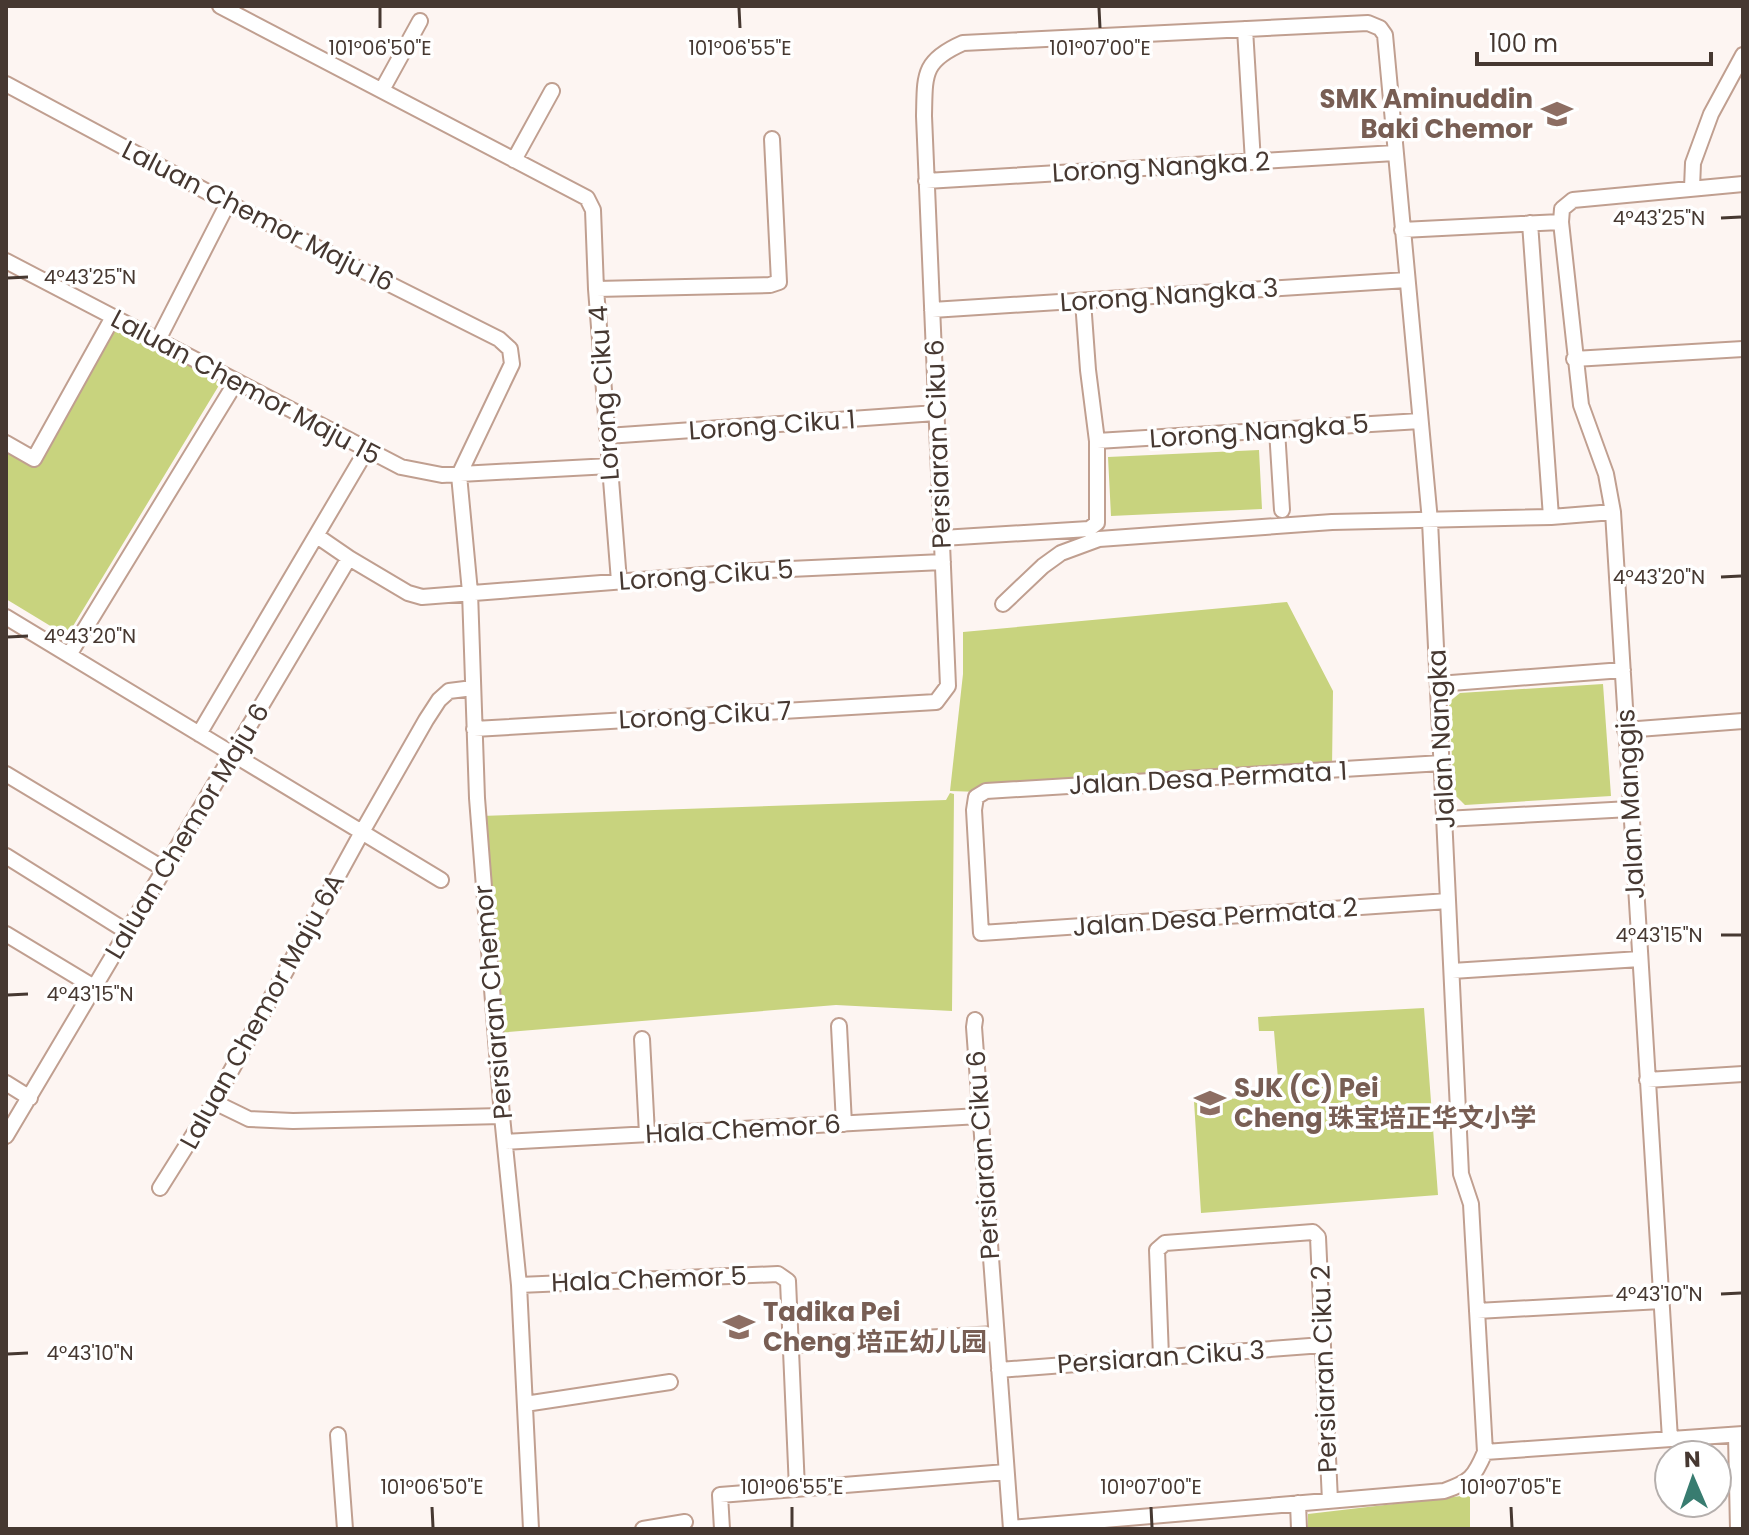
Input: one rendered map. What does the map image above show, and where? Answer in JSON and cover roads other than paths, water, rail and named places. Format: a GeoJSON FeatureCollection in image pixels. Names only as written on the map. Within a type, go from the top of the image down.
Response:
{"type":"FeatureCollection","features":[{"type":"Feature","properties":{"kind":"street"},"geometry":{"type":"LineString","coordinates":[[220,6],[587,198],[593,210],[596,289]]}},
{"type":"Feature","properties":{"kind":"street"},"geometry":{"type":"LineString","coordinates":[[382,90],[420,21]]}},
{"type":"Feature","properties":{"kind":"street","name":"Persiaran Ciku 6"},"geometry":{"type":"LineString","coordinates":[[936,702],[948,686],[926,181],[925,74],[942,52],[963,43],[1368,23],[1380,28]]}},
{"type":"Feature","properties":{"kind":"street","name":"Jalan Nangka"},"geometry":{"type":"LineString","coordinates":[[1380,28],[1385,35],[1430,521],[1461,1174],[1471,1204],[1485,1452]]}},
{"type":"Feature","properties":{"kind":"street"},"geometry":{"type":"LineString","coordinates":[[1245,29],[1253,162]]}},
{"type":"Feature","properties":{"kind":"street"},"geometry":{"type":"LineString","coordinates":[[1692,188],[1693,163],[1711,114],[1743,55]]}},
{"type":"Feature","properties":{"kind":"street","name":"Laluan Chemor Maju 16"},"geometry":{"type":"LineString","coordinates":[[6,84],[228,203],[499,339],[510,349],[512,364],[459,475]]}},
{"type":"Feature","properties":{"kind":"street"},"geometry":{"type":"LineString","coordinates":[[514,160],[552,91]]}},
{"type":"Feature","properties":{"kind":"street","name":"Lorong Ciku 4"},"geometry":{"type":"LineString","coordinates":[[619,581],[596,289],[770,285],[779,282],[772,139]]}},
{"type":"Feature","properties":{"kind":"street","name":"Lorong Nangka 2"},"geometry":{"type":"LineString","coordinates":[[926,181],[1395,153]]}},
{"type":"Feature","properties":{"kind":"street"},"geometry":{"type":"LineString","coordinates":[[1402,230],[1530,223],[1562,216],[1573,200],[1743,184]]}},
{"type":"Feature","properties":{"kind":"street"},"geometry":{"type":"LineString","coordinates":[[158,340],[228,203]]}},
{"type":"Feature","properties":{"kind":"street","name":"Jalan Manggis"},"geometry":{"type":"LineString","coordinates":[[1562,216],[1581,405],[1606,474],[1613,512],[1670,1439]]}},
{"type":"Feature","properties":{"kind":"street"},"geometry":{"type":"LineString","coordinates":[[1530,223],[1551,517]]}},
{"type":"Feature","properties":{"kind":"street","name":"Laluan Chemor Maju 15"},"geometry":{"type":"LineString","coordinates":[[6,261],[401,467],[431,474],[459,475],[610,466]]}},
{"type":"Feature","properties":{"kind":"street","name":"Lorong Nangka 3"},"geometry":{"type":"LineString","coordinates":[[932,310],[1407,280]]}},
{"type":"Feature","properties":{"kind":"street"},"geometry":{"type":"LineString","coordinates":[[942,538],[1089,529],[1097,523],[1097,441],[1083,301]]}},
{"type":"Feature","properties":{"kind":"street"},"geometry":{"type":"LineString","coordinates":[[6,443],[34,459],[113,317]]}},
{"type":"Feature","properties":{"kind":"street"},"geometry":{"type":"LineString","coordinates":[[1574,359],[1743,349]]}},
{"type":"Feature","properties":{"kind":"street"},"geometry":{"type":"LineString","coordinates":[[69,655],[236,382]]}},
{"type":"Feature","properties":{"kind":"street","name":"Lorong Ciku 1"},"geometry":{"type":"LineString","coordinates":[[607,436],[936,413]]}},
{"type":"Feature","properties":{"kind":"street","name":"Lorong Nangka 5"},"geometry":{"type":"LineString","coordinates":[[1097,441],[1420,421]]}},
{"type":"Feature","properties":{"kind":"street"},"geometry":{"type":"LineString","coordinates":[[1277,430],[1282,510]]}},
{"type":"Feature","properties":{"kind":"street"},"geometry":{"type":"LineString","coordinates":[[199,734],[366,451]]}},
{"type":"Feature","properties":{"kind":"street","name":"Persiaran Chemor"},"geometry":{"type":"LineString","coordinates":[[459,475],[470,592],[477,798],[502,1116],[519,1285],[531,1529]]}},
{"type":"Feature","properties":{"kind":"street"},"geometry":{"type":"LineString","coordinates":[[1003,604],[1052,559],[1099,539],[1332,522],[1551,517],[1613,512]]}},
{"type":"Feature","properties":{"kind":"street"},"geometry":{"type":"LineString","coordinates":[[317,536],[349,558]]}},
{"type":"Feature","properties":{"kind":"street","name":"Lorong Ciku 5"},"geometry":{"type":"LineString","coordinates":[[349,558],[408,593],[422,597],[619,581],[943,562]]}},
{"type":"Feature","properties":{"kind":"street","name":"Laluan Chemor Maju 6"},"geometry":{"type":"LineString","coordinates":[[6,1136],[349,558]]}},
{"type":"Feature","properties":{"kind":"street"},"geometry":{"type":"LineString","coordinates":[[6,617],[441,880]]}},
{"type":"Feature","properties":{"kind":"street"},"geometry":{"type":"LineString","coordinates":[[1438,684],[1623,670]]}},
{"type":"Feature","properties":{"kind":"street","name":"Laluan Chemor Maju 6A"},"geometry":{"type":"LineString","coordinates":[[160,1188],[214,1102],[362,832],[439,700],[449,691],[473,688]]}},
{"type":"Feature","properties":{"kind":"street","name":"Lorong Ciku 7"},"geometry":{"type":"LineString","coordinates":[[474,729],[936,702]]}},
{"type":"Feature","properties":{"kind":"street"},"geometry":{"type":"LineString","coordinates":[[1625,730],[1743,721]]}},
{"type":"Feature","properties":{"kind":"street","name":"Jalan Desa Permata 1"},"geometry":{"type":"LineString","coordinates":[[981,933],[974,810],[976,797],[986,791],[1442,763]]}},
{"type":"Feature","properties":{"kind":"street"},"geometry":{"type":"LineString","coordinates":[[6,774],[164,869]]}},
{"type":"Feature","properties":{"kind":"street"},"geometry":{"type":"LineString","coordinates":[[1445,819],[1630,809]]}},
{"type":"Feature","properties":{"kind":"street"},"geometry":{"type":"LineString","coordinates":[[6,856],[126,931]]}},
{"type":"Feature","properties":{"kind":"street","name":"Jalan Desa Permata 2"},"geometry":{"type":"LineString","coordinates":[[981,933],[1448,901]]}},
{"type":"Feature","properties":{"kind":"street"},"geometry":{"type":"LineString","coordinates":[[6,934],[94,987]]}},
{"type":"Feature","properties":{"kind":"street"},"geometry":{"type":"LineString","coordinates":[[1452,971],[1640,959]]}},
{"type":"Feature","properties":{"kind":"street","name":"Persiaran Ciku 6"},"geometry":{"type":"LineString","coordinates":[[975,1020],[1011,1528]]}},
{"type":"Feature","properties":{"kind":"street"},"geometry":{"type":"LineString","coordinates":[[839,1026],[844,1124]]}},
{"type":"Feature","properties":{"kind":"street"},"geometry":{"type":"LineString","coordinates":[[642,1039],[647,1134]]}},
{"type":"Feature","properties":{"kind":"street"},"geometry":{"type":"LineString","coordinates":[[1647,1080],[1743,1074]]}},
{"type":"Feature","properties":{"kind":"street"},"geometry":{"type":"LineString","coordinates":[[6,1083],[30,1098]]}},
{"type":"Feature","properties":{"kind":"street"},"geometry":{"type":"LineString","coordinates":[[214,1102],[249,1119],[293,1121],[502,1116]]}},
{"type":"Feature","properties":{"kind":"street","name":"Hala Chemor 6"},"geometry":{"type":"LineString","coordinates":[[505,1142],[980,1116]]}},
{"type":"Feature","properties":{"kind":"street","name":"Persiaran Ciku 2"},"geometry":{"type":"LineString","coordinates":[[1161,1357],[1157,1250],[1165,1243],[1313,1232],[1318,1237],[1330,1501]]}},
{"type":"Feature","properties":{"kind":"street","name":"Hala Chemor 5"},"geometry":{"type":"LineString","coordinates":[[519,1285],[778,1274],[788,1281],[791,1345]]}},
{"type":"Feature","properties":{"kind":"street"},"geometry":{"type":"LineString","coordinates":[[1477,1311],[1661,1301]]}},
{"type":"Feature","properties":{"kind":"street"},"geometry":{"type":"LineString","coordinates":[[797,1489],[791,1345],[996,1334]]}},
{"type":"Feature","properties":{"kind":"street","name":"Persiaran Ciku 3"},"geometry":{"type":"LineString","coordinates":[[999,1370],[1323,1345]]}},
{"type":"Feature","properties":{"kind":"street"},"geometry":{"type":"LineString","coordinates":[[525,1404],[670,1382]]}},
{"type":"Feature","properties":{"kind":"street"},"geometry":{"type":"LineString","coordinates":[[1670,1439],[1739,1434],[1738,1529]]}},
{"type":"Feature","properties":{"kind":"street"},"geometry":{"type":"LineString","coordinates":[[338,1435],[345,1529]]}},
{"type":"Feature","properties":{"kind":"street"},"geometry":{"type":"LineString","coordinates":[[1011,1528],[1158,1522],[1298,1503],[1444,1491],[1465,1484],[1475,1475],[1485,1452],[1653,1440]]}},
{"type":"Feature","properties":{"kind":"street"},"geometry":{"type":"LineString","coordinates":[[722,1529],[720,1495],[1006,1472]]}},
{"type":"Feature","properties":{"kind":"street"},"geometry":{"type":"LineString","coordinates":[[1298,1503],[1299,1529]]}},
{"type":"Feature","properties":{"kind":"street"},"geometry":{"type":"LineString","coordinates":[[643,1529],[685,1522]]}},
{"type":"Feature","properties":{"kind":"place","name":"SMK Aminuddin Baki Chemor"},"geometry":{"type":"Point","coordinates":[1557,114]}},
{"type":"Feature","properties":{"kind":"place","name":"SJK (C) Pei Cheng 珠宝培正华文小学"},"geometry":{"type":"Point","coordinates":[1210,1103]}},
{"type":"Feature","properties":{"kind":"place","name":"Tadika Pei Cheng 培正幼儿园"},"geometry":{"type":"Point","coordinates":[739,1327]}}]}
